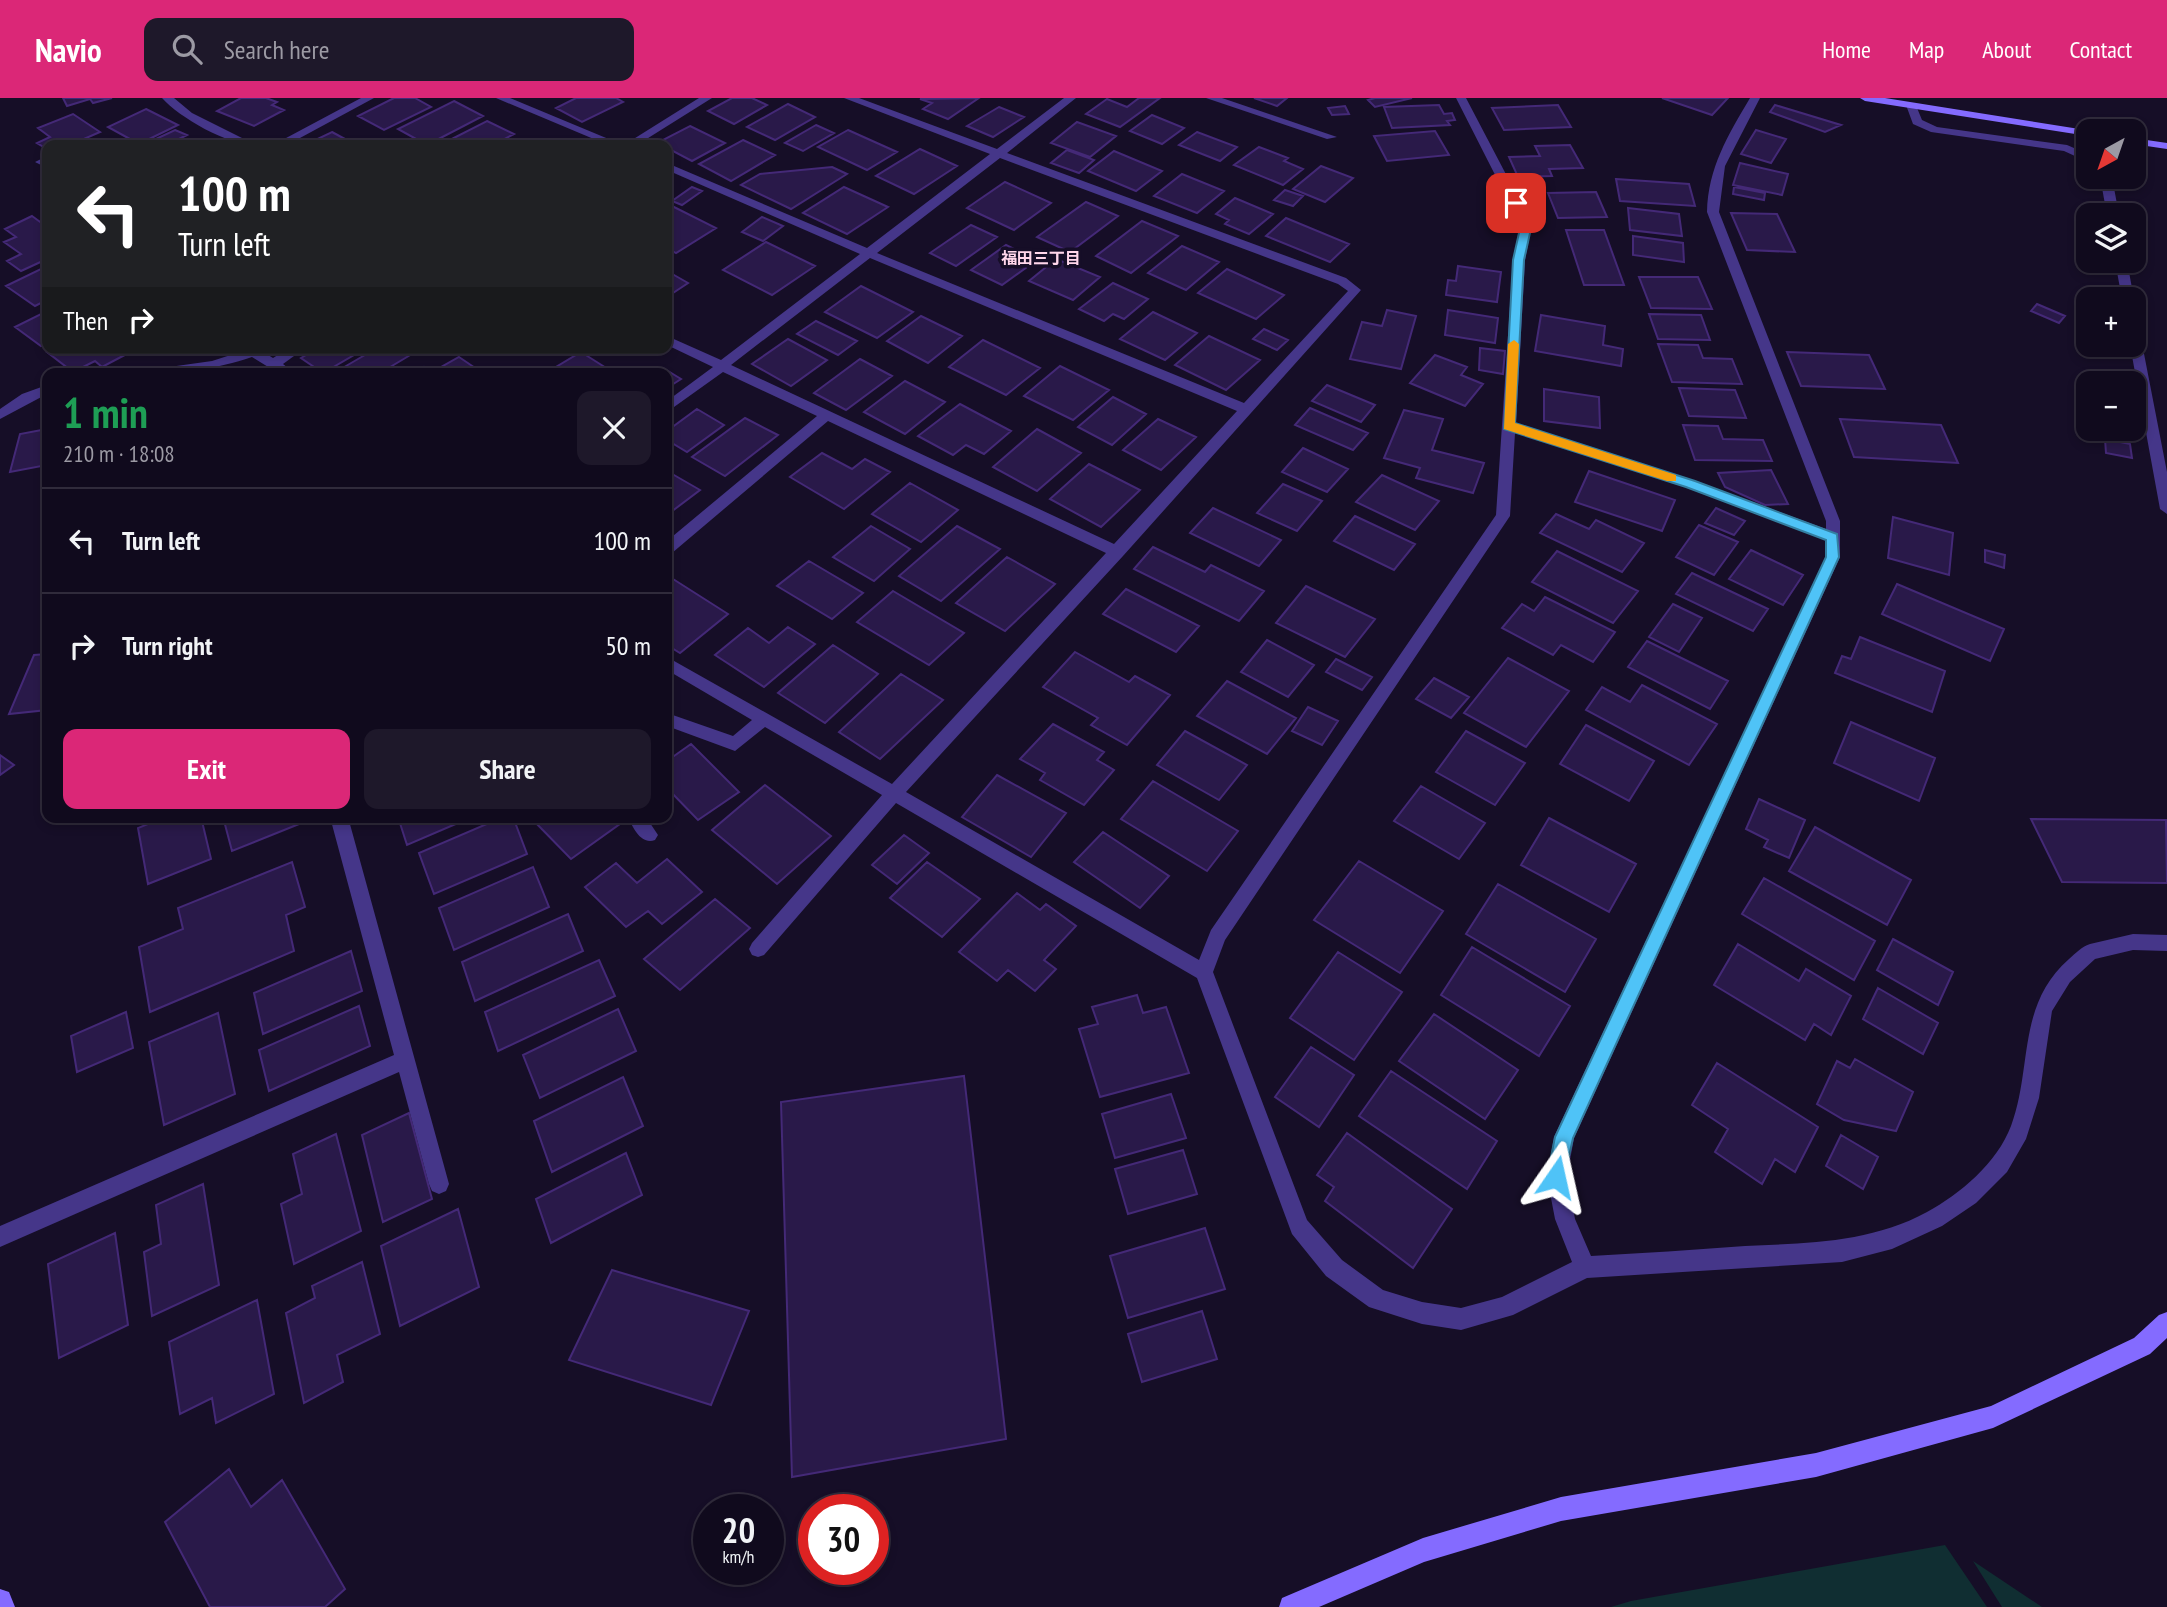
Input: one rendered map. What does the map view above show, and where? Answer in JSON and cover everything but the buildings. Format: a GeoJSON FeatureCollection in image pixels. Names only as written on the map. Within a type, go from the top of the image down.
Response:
{"type":"FeatureCollection","features":[{"type":"Feature","properties":{"kind":"street"},"geometry":{"type":"LineString","coordinates":[[167,98],[188,115],[240,140]]}},
{"type":"Feature","properties":{"kind":"street"},"geometry":{"type":"LineString","coordinates":[[289,140],[369,98]]}},
{"type":"Feature","properties":{"kind":"street"},"geometry":{"type":"LineString","coordinates":[[501,98],[605,140]]}},
{"type":"Feature","properties":{"kind":"street"},"geometry":{"type":"LineString","coordinates":[[639,140],[707,98]]}},
{"type":"Feature","properties":{"kind":"street"},"geometry":{"type":"LineString","coordinates":[[758,949],[894,794],[1355,290],[1342,281],[849,98]]}},
{"type":"Feature","properties":{"kind":"street"},"geometry":{"type":"LineString","coordinates":[[672,404],[1071,98]]}},
{"type":"Feature","properties":{"kind":"street"},"geometry":{"type":"LineString","coordinates":[[1211,98],[1331,137]]}},
{"type":"Feature","properties":{"kind":"street"},"geometry":{"type":"LineString","coordinates":[[1204,972],[1217,936],[1503,516],[1519,260],[1526,224],[1461,98]]}},
{"type":"Feature","properties":{"kind":"street"},"geometry":{"type":"LineString","coordinates":[[1584,1267],[1565,1219],[1556,1177],[1564,1137],[1833,557],[1833,521],[1713,212],[1712,187],[1723,155],[1755,98]]}},
{"type":"Feature","properties":{"kind":"street"},"geometry":{"type":"LineString","coordinates":[[1865,98],[2076,131]]}},
{"type":"Feature","properties":{"kind":"street"},"geometry":{"type":"LineString","coordinates":[[1911,105],[1917,122],[1935,130],[2067,148],[2076,153]]}},
{"type":"Feature","properties":{"kind":"street"},"geometry":{"type":"LineString","coordinates":[[2146,143],[2167,146]]}},
{"type":"Feature","properties":{"kind":"street"},"geometry":{"type":"LineString","coordinates":[[672,168],[870,254],[1247,410]]}},
{"type":"Feature","properties":{"kind":"street"},"geometry":{"type":"LineString","coordinates":[[672,342],[1118,552]]}},
{"type":"Feature","properties":{"kind":"street"},"geometry":{"type":"LineString","coordinates":[[192,368],[214,365],[240,354]]}},
{"type":"Feature","properties":{"kind":"street"},"geometry":{"type":"LineString","coordinates":[[257,354],[280,368]]}},
{"type":"Feature","properties":{"kind":"street"},"geometry":{"type":"LineString","coordinates":[[273,364],[289,354]]}},
{"type":"Feature","properties":{"kind":"street"},"geometry":{"type":"LineString","coordinates":[[2138,357],[2167,509]]}},
{"type":"Feature","properties":{"kind":"street"},"geometry":{"type":"LineString","coordinates":[[0,415],[27,397],[42,391]]}},
{"type":"Feature","properties":{"kind":"street"},"geometry":{"type":"LineString","coordinates":[[672,546],[826,415]]}},
{"type":"Feature","properties":{"kind":"street"},"geometry":{"type":"LineString","coordinates":[[1508,426],[1690,484],[1832,537]]}},
{"type":"Feature","properties":{"kind":"street"},"geometry":{"type":"LineString","coordinates":[[672,666],[1204,972],[1299,1227],[1334,1268],[1377,1298],[1422,1313],[1461,1319],[1505,1307],[1584,1267],[1842,1251],[1892,1239],[1935,1219],[1969,1196],[2000,1165],[2019,1132],[2029,1098],[2035,1046],[2043,1009],[2063,976],[2090,952],[2133,942],[2167,943]]}},
{"type":"Feature","properties":{"kind":"street"},"geometry":{"type":"LineString","coordinates":[[672,721],[735,744],[763,719]]}},
{"type":"Feature","properties":{"kind":"street"},"geometry":{"type":"LineString","coordinates":[[341,823],[439,1184]]}},
{"type":"Feature","properties":{"kind":"street"},"geometry":{"type":"LineString","coordinates":[[640,823],[649,835]]}},
{"type":"Feature","properties":{"kind":"street"},"geometry":{"type":"LineString","coordinates":[[0,1237],[405,1060]]}},
{"type":"Feature","properties":{"kind":"street"},"geometry":{"type":"LineString","coordinates":[[1291,1607],[1423,1550],[1561,1509],[1816,1465],[1993,1417],[2142,1346],[2167,1324]]}},
{"type":"Feature","properties":{"kind":"street"},"geometry":{"type":"LineString","coordinates":[[0,1601],[3,1607]]}},
{"type":"Feature","properties":{"kind":"green space"},"geometry":{"type":"Polygon","coordinates":[[[1945,1545],[1987,1607],[1611,1607],[1631,1601],[1945,1545]]]}},
{"type":"Feature","properties":{"kind":"green space"},"geometry":{"type":"Polygon","coordinates":[[[1973,1561],[2042,1607],[2002,1607],[1973,1561]]]}},
{"type":"Feature","properties":{"kind":"slow traffic"},"geometry":{"type":"LineString","coordinates":[[1514,344],[1508,426],[1672,478]]}},
{"type":"Feature","properties":{"kind":"district","name":"福田三丁目"},"geometry":{"type":"Point","coordinates":[1041,258]}},
{"type":"Feature","properties":{"kind":"route"},"geometry":{"type":"LineString","coordinates":[[1516,203],[1526,224],[1519,260],[1508,426],[1690,484],[1832,537],[1833,557],[1564,1137],[1556,1177]]}}]}
